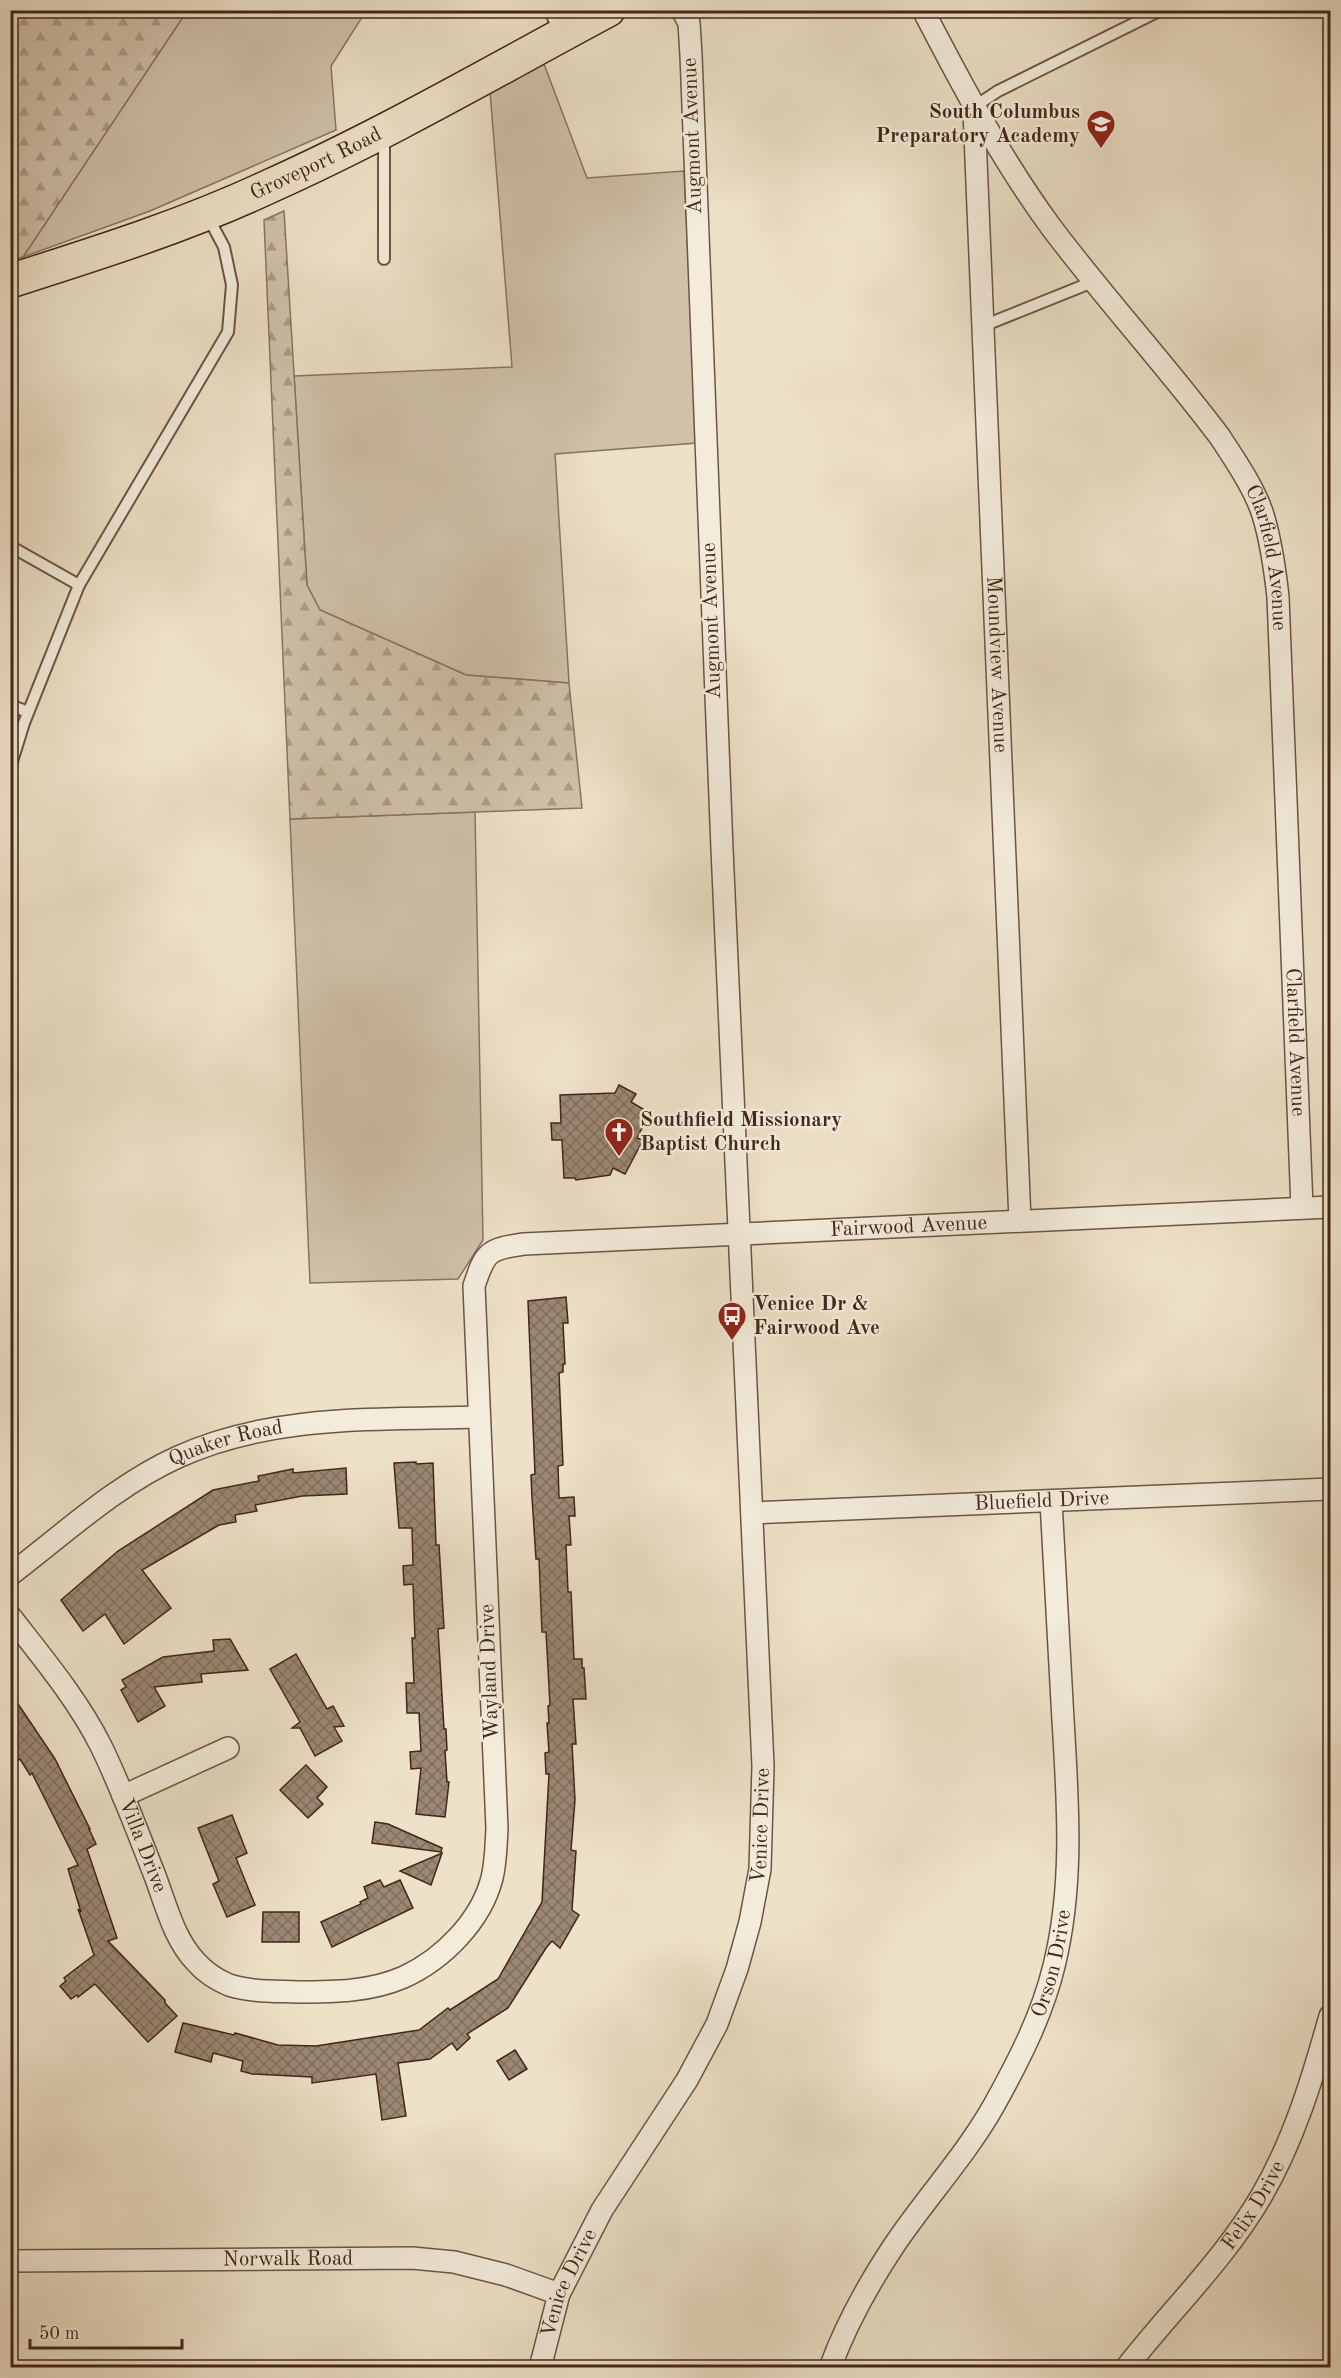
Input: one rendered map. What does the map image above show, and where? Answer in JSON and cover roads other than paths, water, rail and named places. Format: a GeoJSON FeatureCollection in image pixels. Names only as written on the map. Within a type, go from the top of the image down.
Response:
{"type":"FeatureCollection","features":[{"type":"Feature","properties":{"kind":"main road","name":"Groveport Road"},"geometry":{"type":"LineString","coordinates":[[10,281],[84,258],[207,214],[279,183],[384,130],[555,23],[608,10]]}},
{"type":"Feature","properties":{"kind":"street","name":"Augmont Avenue"},"geometry":{"type":"LineString","coordinates":[[682,10],[689,23],[691,55],[721,825],[740,1234]]}},
{"type":"Feature","properties":{"kind":"street","name":"Clarfield Avenue"},"geometry":{"type":"LineString","coordinates":[[923,10],[1005,160],[1052,227],[1220,437],[1238,465],[1262,513],[1278,597],[1302,1208]]}},
{"type":"Feature","properties":{"kind":"street","name":"Moundview Avenue"},"geometry":{"type":"LineString","coordinates":[[974,107],[1020,1221]]}},
{"type":"Feature","properties":{"kind":"street","name":"Fairwood Avenue"},"geometry":{"type":"LineString","coordinates":[[489,1253],[500,1247],[524,1244],[1330,1207]]}},
{"type":"Feature","properties":{"kind":"street","name":"Venice Drive"},"geometry":{"type":"LineString","coordinates":[[540,2367],[559,2294],[602,2210],[687,2080],[717,2024],[737,1969],[750,1922],[760,1869],[763,1766],[740,1234]]}},
{"type":"Feature","properties":{"kind":"street","name":"Wayland Drive"},"geometry":{"type":"LineString","coordinates":[[326,1992],[360,1990],[390,1983],[430,1962],[462,1932],[476,1913],[491,1879],[497,1828],[474,1286],[482,1263],[489,1253]]}},
{"type":"Feature","properties":{"kind":"street","name":"Quaker Road"},"geometry":{"type":"LineString","coordinates":[[10,1575],[138,1479],[177,1458],[210,1444],[252,1432],[311,1423],[479,1417]]}},
{"type":"Feature","properties":{"kind":"street","name":"Bluefield Drive"},"geometry":{"type":"LineString","coordinates":[[752,1513],[1330,1490]]}},
{"type":"Feature","properties":{"kind":"street","name":"Orson Drive"},"geometry":{"type":"LineString","coordinates":[[830,2367],[844,2333],[890,2252],[992,2109],[1023,2050],[1042,2007],[1054,1966],[1067,1898],[1070,1830],[1051,1501]]}},
{"type":"Feature","properties":{"kind":"street","name":"Villa Drive"},"geometry":{"type":"LineString","coordinates":[[10,1616],[68,1694],[100,1744],[175,1928],[196,1962],[212,1975],[229,1984],[249,1989],[326,1992]]}},
{"type":"Feature","properties":{"kind":"street"},"geometry":{"type":"LineString","coordinates":[[123,1796],[228,1748]]}},
{"type":"Feature","properties":{"kind":"street","name":"Felix Drive"},"geometry":{"type":"LineString","coordinates":[[1126,2367],[1242,2226],[1262,2194],[1311,2084],[1330,2016]]}},
{"type":"Feature","properties":{"kind":"street","name":"Norwalk Road"},"geometry":{"type":"LineString","coordinates":[[10,2261],[412,2258],[454,2262],[506,2275],[559,2294]]}},
{"type":"Feature","properties":{"kind":"lane"},"geometry":{"type":"LineString","coordinates":[[974,107],[998,91],[1161,10]]}},
{"type":"Feature","properties":{"kind":"lane"},"geometry":{"type":"LineString","coordinates":[[384,130],[384,259]]}},
{"type":"Feature","properties":{"kind":"lane"},"geometry":{"type":"LineString","coordinates":[[10,768],[28,712],[79,585],[228,332],[232,285],[224,247],[207,214]]}},
{"type":"Feature","properties":{"kind":"lane"},"geometry":{"type":"LineString","coordinates":[[983,326],[1095,281]]}},
{"type":"Feature","properties":{"kind":"lane"},"geometry":{"type":"LineString","coordinates":[[10,546],[79,585]]}},
{"type":"Feature","properties":{"kind":"lane"},"geometry":{"type":"LineString","coordinates":[[10,705],[28,712]]}},
{"type":"Feature","properties":{"kind":"place","name":"South Columbus Preparatory Academy"},"geometry":{"type":"Point","coordinates":[1101,150]}},
{"type":"Feature","properties":{"kind":"place","name":"Southfield Missionary Baptist Church"},"geometry":{"type":"Point","coordinates":[619,1158]}},
{"type":"Feature","properties":{"kind":"place","name":"Venice Dr & Fairwood Ave"},"geometry":{"type":"Point","coordinates":[732,1342]}}]}
